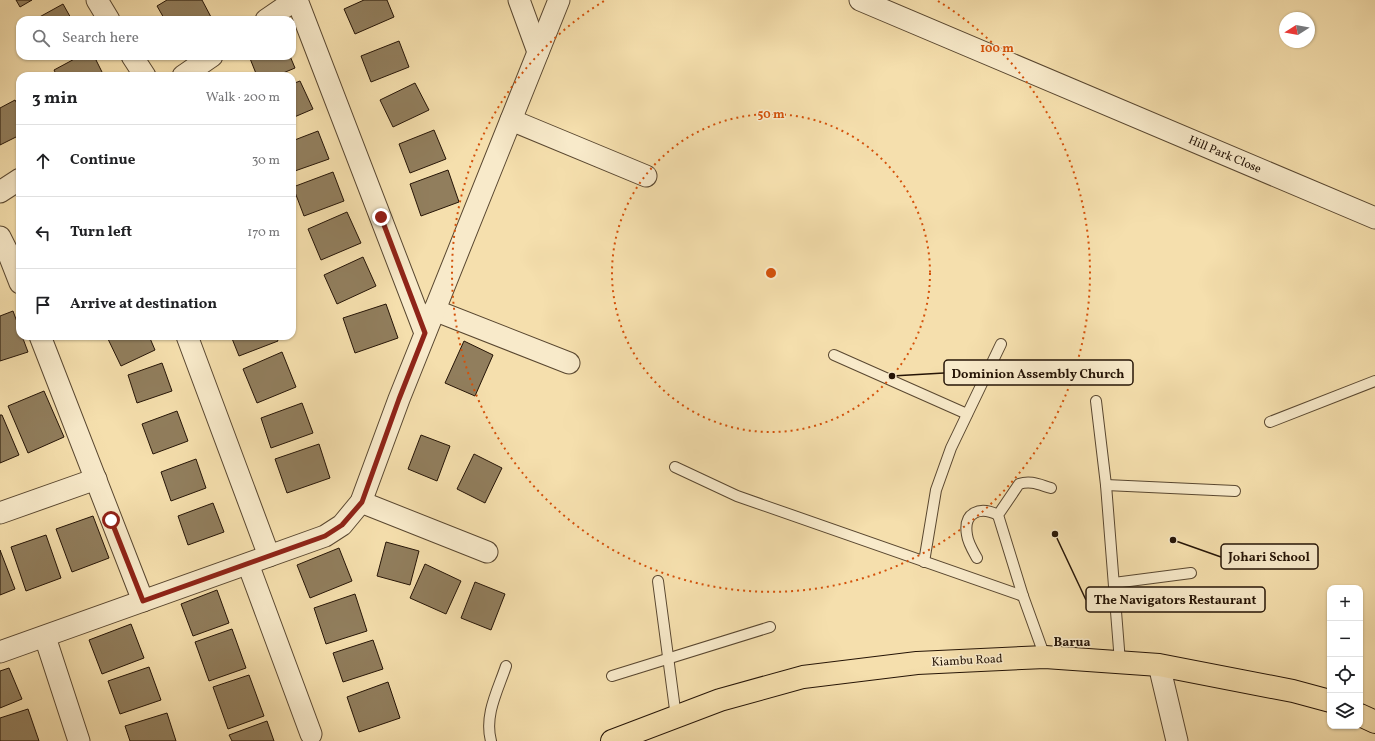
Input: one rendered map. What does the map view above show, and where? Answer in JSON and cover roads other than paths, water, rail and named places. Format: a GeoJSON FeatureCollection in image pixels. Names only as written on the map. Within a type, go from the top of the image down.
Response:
{"type":"FeatureCollection","features":[{"type":"Feature","properties":{"kind":"highway","name":"Kiambu Road"},"geometry":{"type":"LineString","coordinates":[[612,741],[720,700],[803,677],[917,663],[1045,657],[1159,664],[1286,690],[1327,700]]}},
{"type":"Feature","properties":{"kind":"highway"},"geometry":{"type":"LineString","coordinates":[[1363,716],[1375,722]]}},
{"type":"Feature","properties":{"kind":"street"},"geometry":{"type":"LineString","coordinates":[[97,0],[107,16]]}},
{"type":"Feature","properties":{"kind":"street"},"geometry":{"type":"LineString","coordinates":[[272,16],[296,0],[425,333]]}},
{"type":"Feature","properties":{"kind":"street"},"geometry":{"type":"LineString","coordinates":[[519,0],[538,52]]}},
{"type":"Feature","properties":{"kind":"street"},"geometry":{"type":"LineString","coordinates":[[0,652],[325,536],[342,525],[362,502],[394,413],[434,310],[559,0]]}},
{"type":"Feature","properties":{"kind":"street","name":"Hill Park Close"},"geometry":{"type":"LineString","coordinates":[[860,0],[889,6],[1075,90],[1375,218]]}},
{"type":"Feature","properties":{"kind":"street"},"geometry":{"type":"LineString","coordinates":[[135,60],[142,72]]}},
{"type":"Feature","properties":{"kind":"street"},"geometry":{"type":"LineString","coordinates":[[189,72],[206,60]]}},
{"type":"Feature","properties":{"kind":"street"},"geometry":{"type":"LineString","coordinates":[[511,120],[646,176]]}},
{"type":"Feature","properties":{"kind":"street"},"geometry":{"type":"LineString","coordinates":[[0,192],[16,182]]}},
{"type":"Feature","properties":{"kind":"street"},"geometry":{"type":"LineString","coordinates":[[0,237],[12,275]]}},
{"type":"Feature","properties":{"kind":"street"},"geometry":{"type":"LineString","coordinates":[[434,310],[568,363]]}},
{"type":"Feature","properties":{"kind":"street"},"geometry":{"type":"LineString","coordinates":[[42,340],[143,601]]}},
{"type":"Feature","properties":{"kind":"street"},"geometry":{"type":"LineString","coordinates":[[188,340],[269,556]]}},
{"type":"Feature","properties":{"kind":"street"},"geometry":{"type":"LineString","coordinates":[[0,514],[96,479]]}},
{"type":"Feature","properties":{"kind":"street"},"geometry":{"type":"LineString","coordinates":[[362,502],[487,552]]}},
{"type":"Feature","properties":{"kind":"street"},"geometry":{"type":"LineString","coordinates":[[248,564],[311,734]]}},
{"type":"Feature","properties":{"kind":"street"},"geometry":{"type":"LineString","coordinates":[[45,636],[78,741]]}},
{"type":"Feature","properties":{"kind":"street"},"geometry":{"type":"LineString","coordinates":[[1159,664],[1177,741]]}},
{"type":"Feature","properties":{"kind":"lane"},"geometry":{"type":"LineString","coordinates":[[924,562],[936,490],[951,448],[1001,344]]}},
{"type":"Feature","properties":{"kind":"lane"},"geometry":{"type":"LineString","coordinates":[[834,355],[967,414]]}},
{"type":"Feature","properties":{"kind":"lane"},"geometry":{"type":"LineString","coordinates":[[1270,422],[1375,381]]}},
{"type":"Feature","properties":{"kind":"lane"},"geometry":{"type":"LineString","coordinates":[[1096,401],[1106,486],[1120,662]]}},
{"type":"Feature","properties":{"kind":"lane"},"geometry":{"type":"LineString","coordinates":[[675,467],[737,496],[1023,596]]}},
{"type":"Feature","properties":{"kind":"lane"},"geometry":{"type":"LineString","coordinates":[[998,515],[1019,484],[1032,482],[1051,488]]}},
{"type":"Feature","properties":{"kind":"lane"},"geometry":{"type":"LineString","coordinates":[[1106,486],[1235,491]]}},
{"type":"Feature","properties":{"kind":"lane"},"geometry":{"type":"LineString","coordinates":[[977,558],[967,537],[966,528],[968,519],[972,514],[985,510],[998,515]]}},
{"type":"Feature","properties":{"kind":"lane"},"geometry":{"type":"LineString","coordinates":[[998,515],[1023,596],[1045,657]]}},
{"type":"Feature","properties":{"kind":"lane"},"geometry":{"type":"LineString","coordinates":[[1114,583],[1191,573]]}},
{"type":"Feature","properties":{"kind":"lane"},"geometry":{"type":"LineString","coordinates":[[658,581],[676,717]]}},
{"type":"Feature","properties":{"kind":"lane"},"geometry":{"type":"LineString","coordinates":[[612,676],[668,660],[770,627]]}},
{"type":"Feature","properties":{"kind":"lane"},"geometry":{"type":"LineString","coordinates":[[492,741],[490,735],[490,713],[506,666]]}},
{"type":"Feature","properties":{"kind":"place","name":"Dominion Assembly Church"},"geometry":{"type":"Point","coordinates":[892,376]}},
{"type":"Feature","properties":{"kind":"place","name":"The Navigators Restaurant"},"geometry":{"type":"Point","coordinates":[1055,534]}},
{"type":"Feature","properties":{"kind":"place","name":"Johari School"},"geometry":{"type":"Point","coordinates":[1173,540]}},
{"type":"Feature","properties":{"kind":"district","name":"Barua"},"geometry":{"type":"Point","coordinates":[1072,641]}}]}
